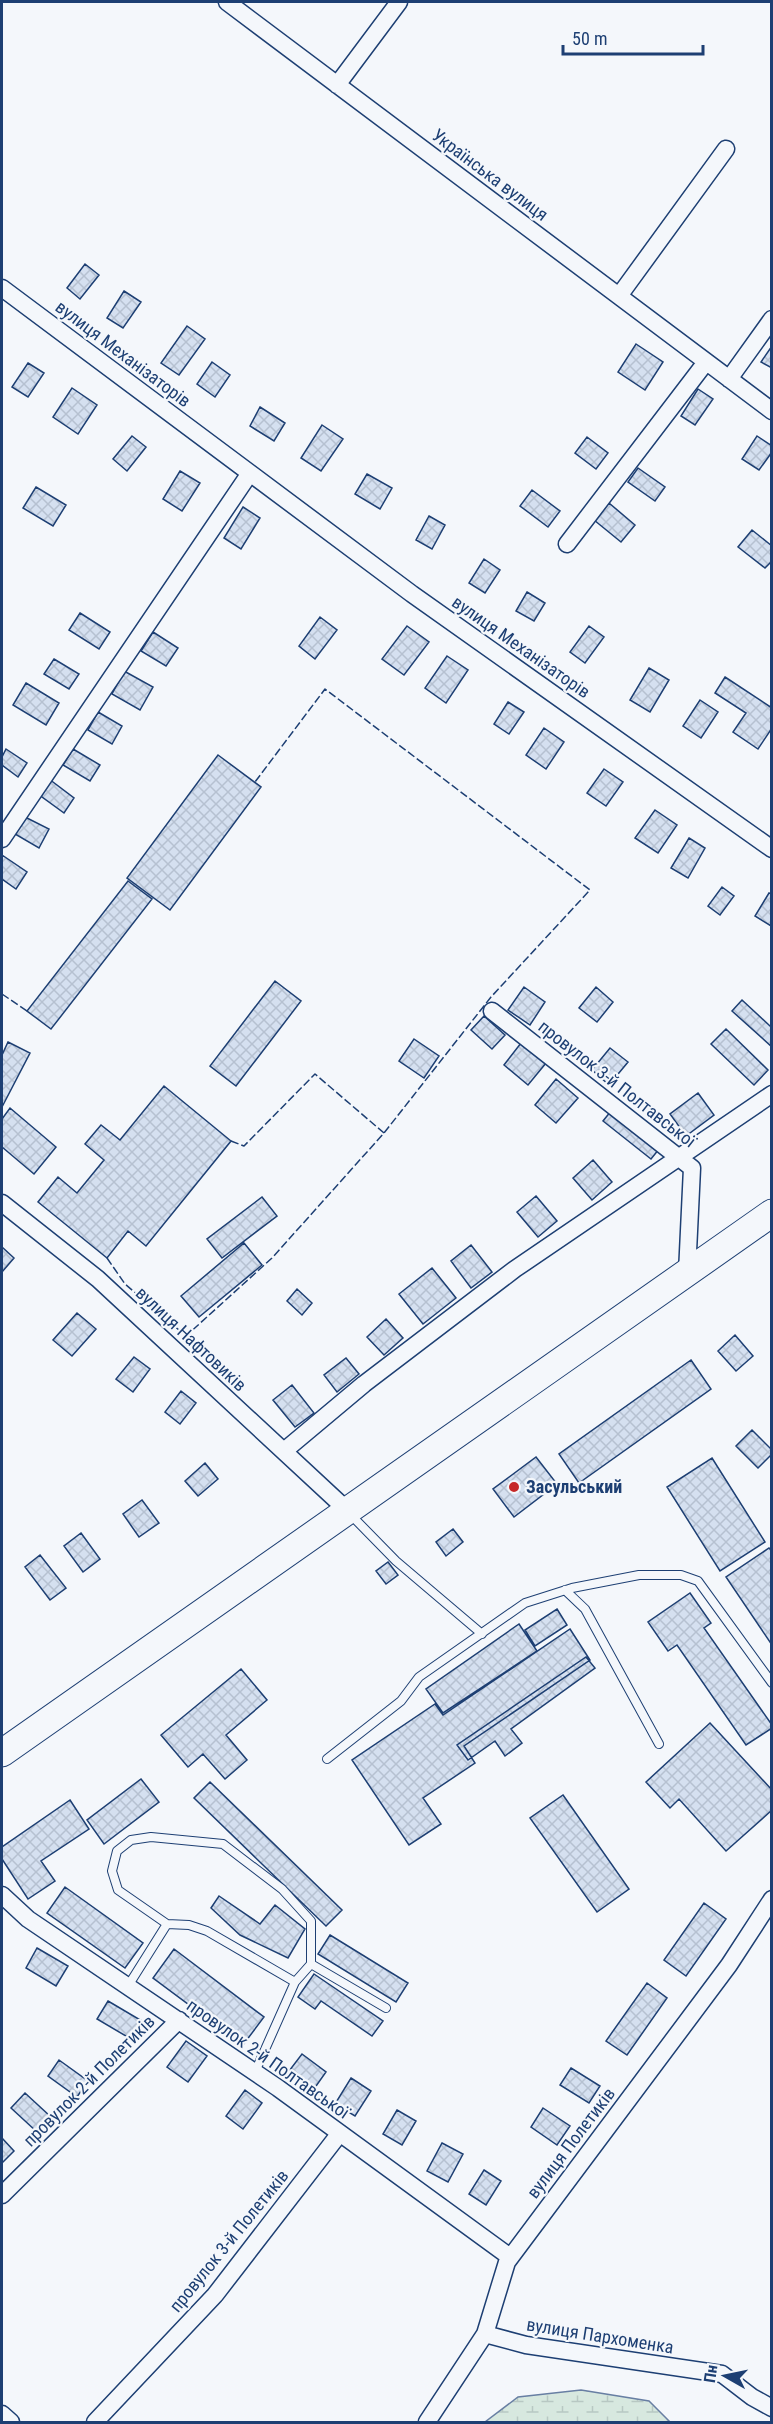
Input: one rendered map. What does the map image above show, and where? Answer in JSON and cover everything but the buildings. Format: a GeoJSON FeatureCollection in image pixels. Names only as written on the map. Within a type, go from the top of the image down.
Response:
{"type":"FeatureCollection","features":[{"type":"Feature","properties":{"kind":"main road"},"geometry":{"type":"LineString","coordinates":[[2,1753],[771,1213]]}},
{"type":"Feature","properties":{"kind":"street","name":"Українська вулиця"},"geometry":{"type":"LineString","coordinates":[[227,2],[771,411]]}},
{"type":"Feature","properties":{"kind":"street"},"geometry":{"type":"LineString","coordinates":[[337,85],[399,2]]}},
{"type":"Feature","properties":{"kind":"street"},"geometry":{"type":"LineString","coordinates":[[619,296],[726,149]]}},
{"type":"Feature","properties":{"kind":"street","name":"вулиця Механізаторів"},"geometry":{"type":"LineString","coordinates":[[2,288],[412,594],[771,849]]}},
{"type":"Feature","properties":{"kind":"street"},"geometry":{"type":"LineString","coordinates":[[729,379],[771,319]]}},
{"type":"Feature","properties":{"kind":"street"},"geometry":{"type":"LineString","coordinates":[[567,544],[706,362]]}},
{"type":"Feature","properties":{"kind":"street"},"geometry":{"type":"LineString","coordinates":[[2,839],[250,473]]}},
{"type":"Feature","properties":{"kind":"street","name":"провулок 3-й Полтавської"},"geometry":{"type":"LineString","coordinates":[[492,1011],[692,1168],[687,1273]]}},
{"type":"Feature","properties":{"kind":"street"},"geometry":{"type":"LineString","coordinates":[[284,1451],[364,1384],[514,1269],[771,1094]]}},
{"type":"Feature","properties":{"kind":"street","name":"вулиця Нафтовиків"},"geometry":{"type":"LineString","coordinates":[[2,1203],[98,1279],[348,1511]]}},
{"type":"Feature","properties":{"kind":"street","name":"провулок 2-й Полтавської"},"geometry":{"type":"LineString","coordinates":[[2,1895],[28,1918],[255,2072],[510,2257]]}},
{"type":"Feature","properties":{"kind":"street","name":"вулиця Полетиків"},"geometry":{"type":"LineString","coordinates":[[427,2422],[485,2334],[510,2257],[729,1965],[771,1899]]}},
{"type":"Feature","properties":{"kind":"street","name":"провулок 2-й Полетиків"},"geometry":{"type":"LineString","coordinates":[[2,2194],[179,2020]]}},
{"type":"Feature","properties":{"kind":"street","name":"провулок 3-й Полетиків"},"geometry":{"type":"LineString","coordinates":[[94,2422],[215,2295],[340,2133]]}},
{"type":"Feature","properties":{"kind":"street","name":"вулиця Пархоменка"},"geometry":{"type":"LineString","coordinates":[[485,2334],[526,2345],[722,2374],[771,2408]]}},
{"type":"Feature","properties":{"kind":"street"},"geometry":{"type":"LineString","coordinates":[[2,2414],[11,2422]]}},
{"type":"Feature","properties":{"kind":"lane"},"geometry":{"type":"LineString","coordinates":[[348,1511],[396,1561],[482,1634]]}},
{"type":"Feature","properties":{"kind":"lane"},"geometry":{"type":"LineString","coordinates":[[327,1759],[401,1701],[419,1677],[525,1603],[565,1590],[639,1575],[681,1575],[698,1581],[771,1683]]}},
{"type":"Feature","properties":{"kind":"lane"},"geometry":{"type":"LineString","coordinates":[[565,1590],[585,1609],[659,1744]]}},
{"type":"Feature","properties":{"kind":"lane"},"geometry":{"type":"LineString","coordinates":[[255,2072],[295,1983],[311,1964],[311,1921],[282,1889],[223,1844],[151,1837],[131,1840],[117,1851],[112,1871],[118,1890],[167,1924],[189,1925],[207,1931],[295,1983]]}},
{"type":"Feature","properties":{"kind":"lane"},"geometry":{"type":"LineString","coordinates":[[128,1986],[167,1924]]}},
{"type":"Feature","properties":{"kind":"lane"},"geometry":{"type":"LineString","coordinates":[[311,1964],[386,2008]]}},
{"type":"Feature","properties":{"kind":"green space"},"geometry":{"type":"Polygon","coordinates":[[[581,2390],[649,2401],[670,2422],[485,2422],[518,2397],[581,2390]]]}},
{"type":"Feature","properties":{"kind":"fence"},"geometry":{"type":"LineString","coordinates":[[107,1258],[125,1284],[186,1336],[272,1258],[384,1133],[491,997],[590,890],[325,689],[255,782]]}},
{"type":"Feature","properties":{"kind":"fence"},"geometry":{"type":"LineString","coordinates":[[2,994],[27,1011]]}},
{"type":"Feature","properties":{"kind":"fence"},"geometry":{"type":"LineString","coordinates":[[231,1141],[244,1146],[315,1074],[384,1133]]}},
{"type":"Feature","properties":{"kind":"place","name":"Засульський"},"geometry":{"type":"Point","coordinates":[514,1487]}}]}
